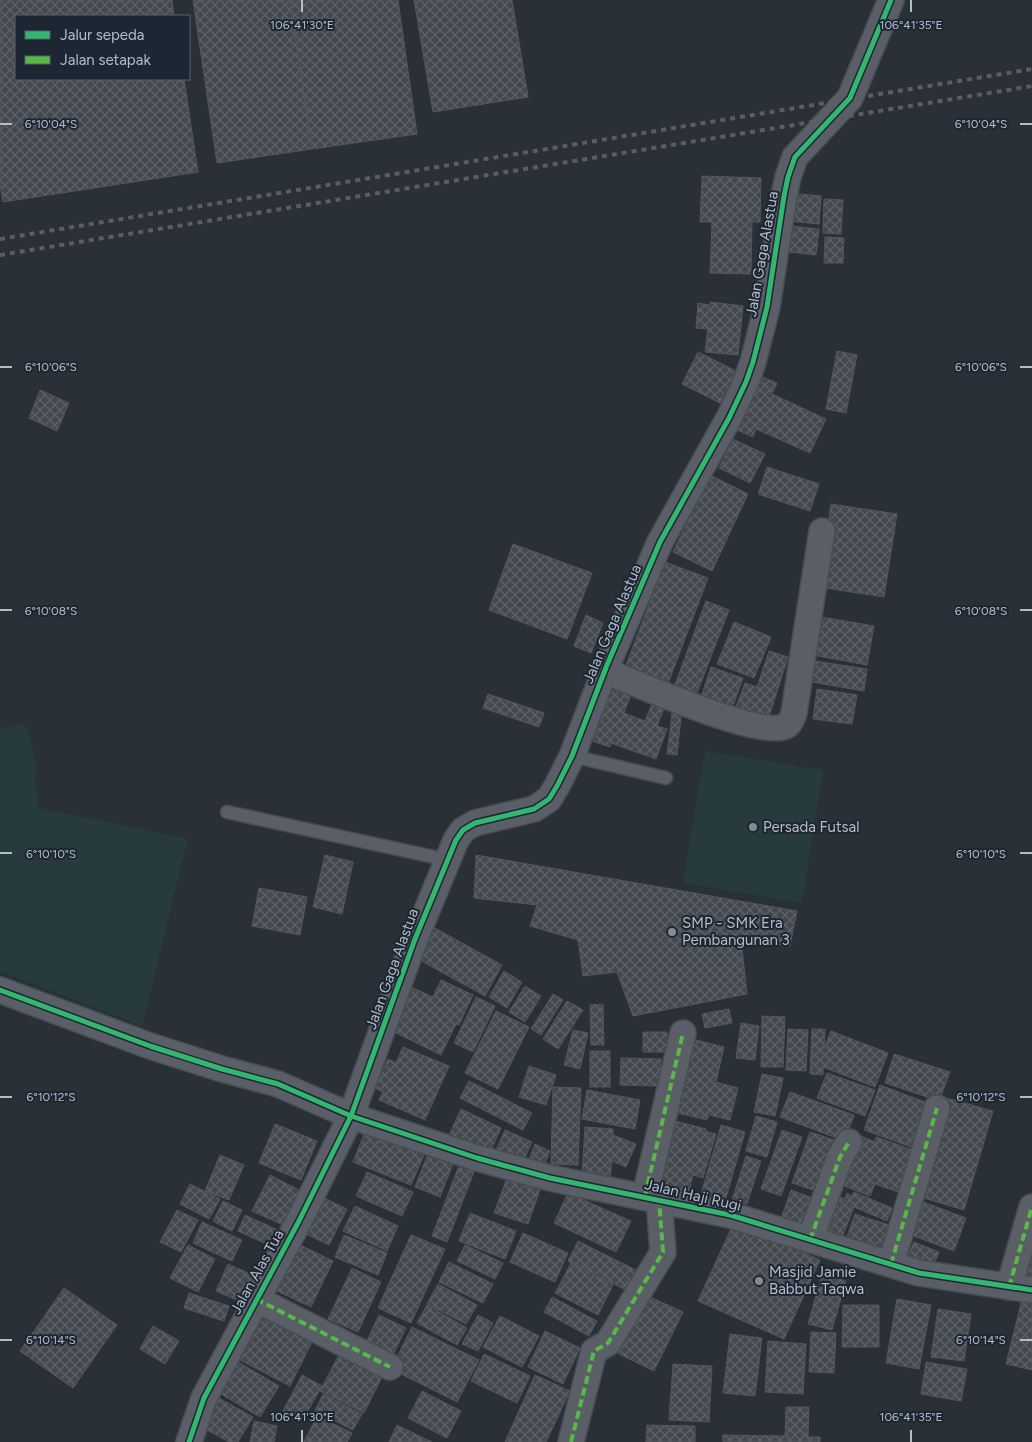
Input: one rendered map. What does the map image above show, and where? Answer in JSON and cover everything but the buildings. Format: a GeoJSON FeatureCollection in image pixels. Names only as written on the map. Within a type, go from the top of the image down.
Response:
{"type":"FeatureCollection","features":[{"type":"Feature","properties":{"kind":"street","name":"Jalan Gaga Alastua"},"geometry":{"type":"LineString","coordinates":[[351,1116],[414,940],[456,840],[469,825],[480,820],[522,813],[543,804],[557,786],[572,756],[605,671],[660,542],[729,418],[746,382],[767,307],[784,196],[795,157],[850,98],[891,0]]}},
{"type":"Feature","properties":{"kind":"street"},"geometry":{"type":"LineString","coordinates":[[605,671],[682,702],[754,726],[785,727],[790,723],[794,713],[822,530]]}},
{"type":"Feature","properties":{"kind":"street","name":"Jalan Haji Rugi"},"geometry":{"type":"LineString","coordinates":[[0,990],[150,1046],[222,1069],[278,1084],[351,1116],[477,1158],[550,1178],[730,1215],[919,1273],[1021,1288]]}},
{"type":"Feature","properties":{"kind":"street"},"geometry":{"type":"LineString","coordinates":[[571,1442],[594,1350],[608,1343],[663,1252],[652,1198],[683,1033]]}},
{"type":"Feature","properties":{"kind":"street"},"geometry":{"type":"LineString","coordinates":[[891,1264],[937,1108]]}},
{"type":"Feature","properties":{"kind":"street","name":"Jalan Alas Tua"},"geometry":{"type":"LineString","coordinates":[[193,1441],[204,1398],[299,1221],[351,1116]]}},
{"type":"Feature","properties":{"kind":"street"},"geometry":{"type":"LineString","coordinates":[[810,1240],[840,1158],[849,1142]]}},
{"type":"Feature","properties":{"kind":"street"},"geometry":{"type":"LineString","coordinates":[[1021,1288],[1032,1207]]}},
{"type":"Feature","properties":{"kind":"street"},"geometry":{"type":"LineString","coordinates":[[256,1299],[390,1367]]}},
{"type":"Feature","properties":{"kind":"lane"},"geometry":{"type":"LineString","coordinates":[[572,756],[666,778]]}},
{"type":"Feature","properties":{"kind":"lane"},"geometry":{"type":"LineString","coordinates":[[227,812],[448,860]]}},
{"type":"Feature","properties":{"kind":"green space"},"geometry":{"type":"Polygon","coordinates":[[[25,724],[36,761],[35,783],[39,808],[188,839],[142,1026],[0,971],[0,729],[25,724]]]}},
{"type":"Feature","properties":{"kind":"green space","name":"Persada Futsal"},"geometry":{"type":"Polygon","coordinates":[[[705,751],[823,770],[802,903],[683,883],[705,751]]]}},
{"type":"Feature","properties":{"kind":"railway"},"geometry":{"type":"LineString","coordinates":[[0,239],[1032,69]]}},
{"type":"Feature","properties":{"kind":"railway"},"geometry":{"type":"LineString","coordinates":[[0,255],[1032,86]]}},
{"type":"Feature","properties":{"kind":"marked path"},"geometry":{"type":"LineString","coordinates":[[645,1196],[683,1033]]}},
{"type":"Feature","properties":{"kind":"marked path"},"geometry":{"type":"LineString","coordinates":[[891,1264],[937,1108]]}},
{"type":"Feature","properties":{"kind":"marked path"},"geometry":{"type":"LineString","coordinates":[[810,1240],[840,1157],[849,1142]]}},
{"type":"Feature","properties":{"kind":"marked path"},"geometry":{"type":"LineString","coordinates":[[571,1442],[594,1351],[608,1343],[663,1252],[659,1200]]}},
{"type":"Feature","properties":{"kind":"marked path"},"geometry":{"type":"LineString","coordinates":[[1009,1287],[1032,1207]]}},
{"type":"Feature","properties":{"kind":"marked path"},"geometry":{"type":"LineString","coordinates":[[256,1299],[390,1367]]}},
{"type":"Feature","properties":{"kind":"cycle path"},"geometry":{"type":"LineString","coordinates":[[189,1442],[204,1398],[299,1221],[351,1116],[415,939],[456,840],[463,830],[475,823],[534,809],[549,799],[572,756],[607,665],[660,542],[729,418],[746,382],[767,307],[784,196],[795,157],[850,98],[891,0]]}},
{"type":"Feature","properties":{"kind":"cycle path"},"geometry":{"type":"LineString","coordinates":[[0,990],[150,1046],[222,1069],[278,1084],[351,1116],[477,1158],[550,1178],[730,1215],[919,1273],[1032,1290]]}},
{"type":"Feature","properties":{"kind":"place","name":"Persada Futsal"},"geometry":{"type":"Point","coordinates":[753,827]}},
{"type":"Feature","properties":{"kind":"place","name":"SMP - SMK Era Pembangunan 3"},"geometry":{"type":"Point","coordinates":[672,932]}},
{"type":"Feature","properties":{"kind":"place","name":"Masjid Jamie Babbut Taqwa"},"geometry":{"type":"Point","coordinates":[759,1281]}}]}
